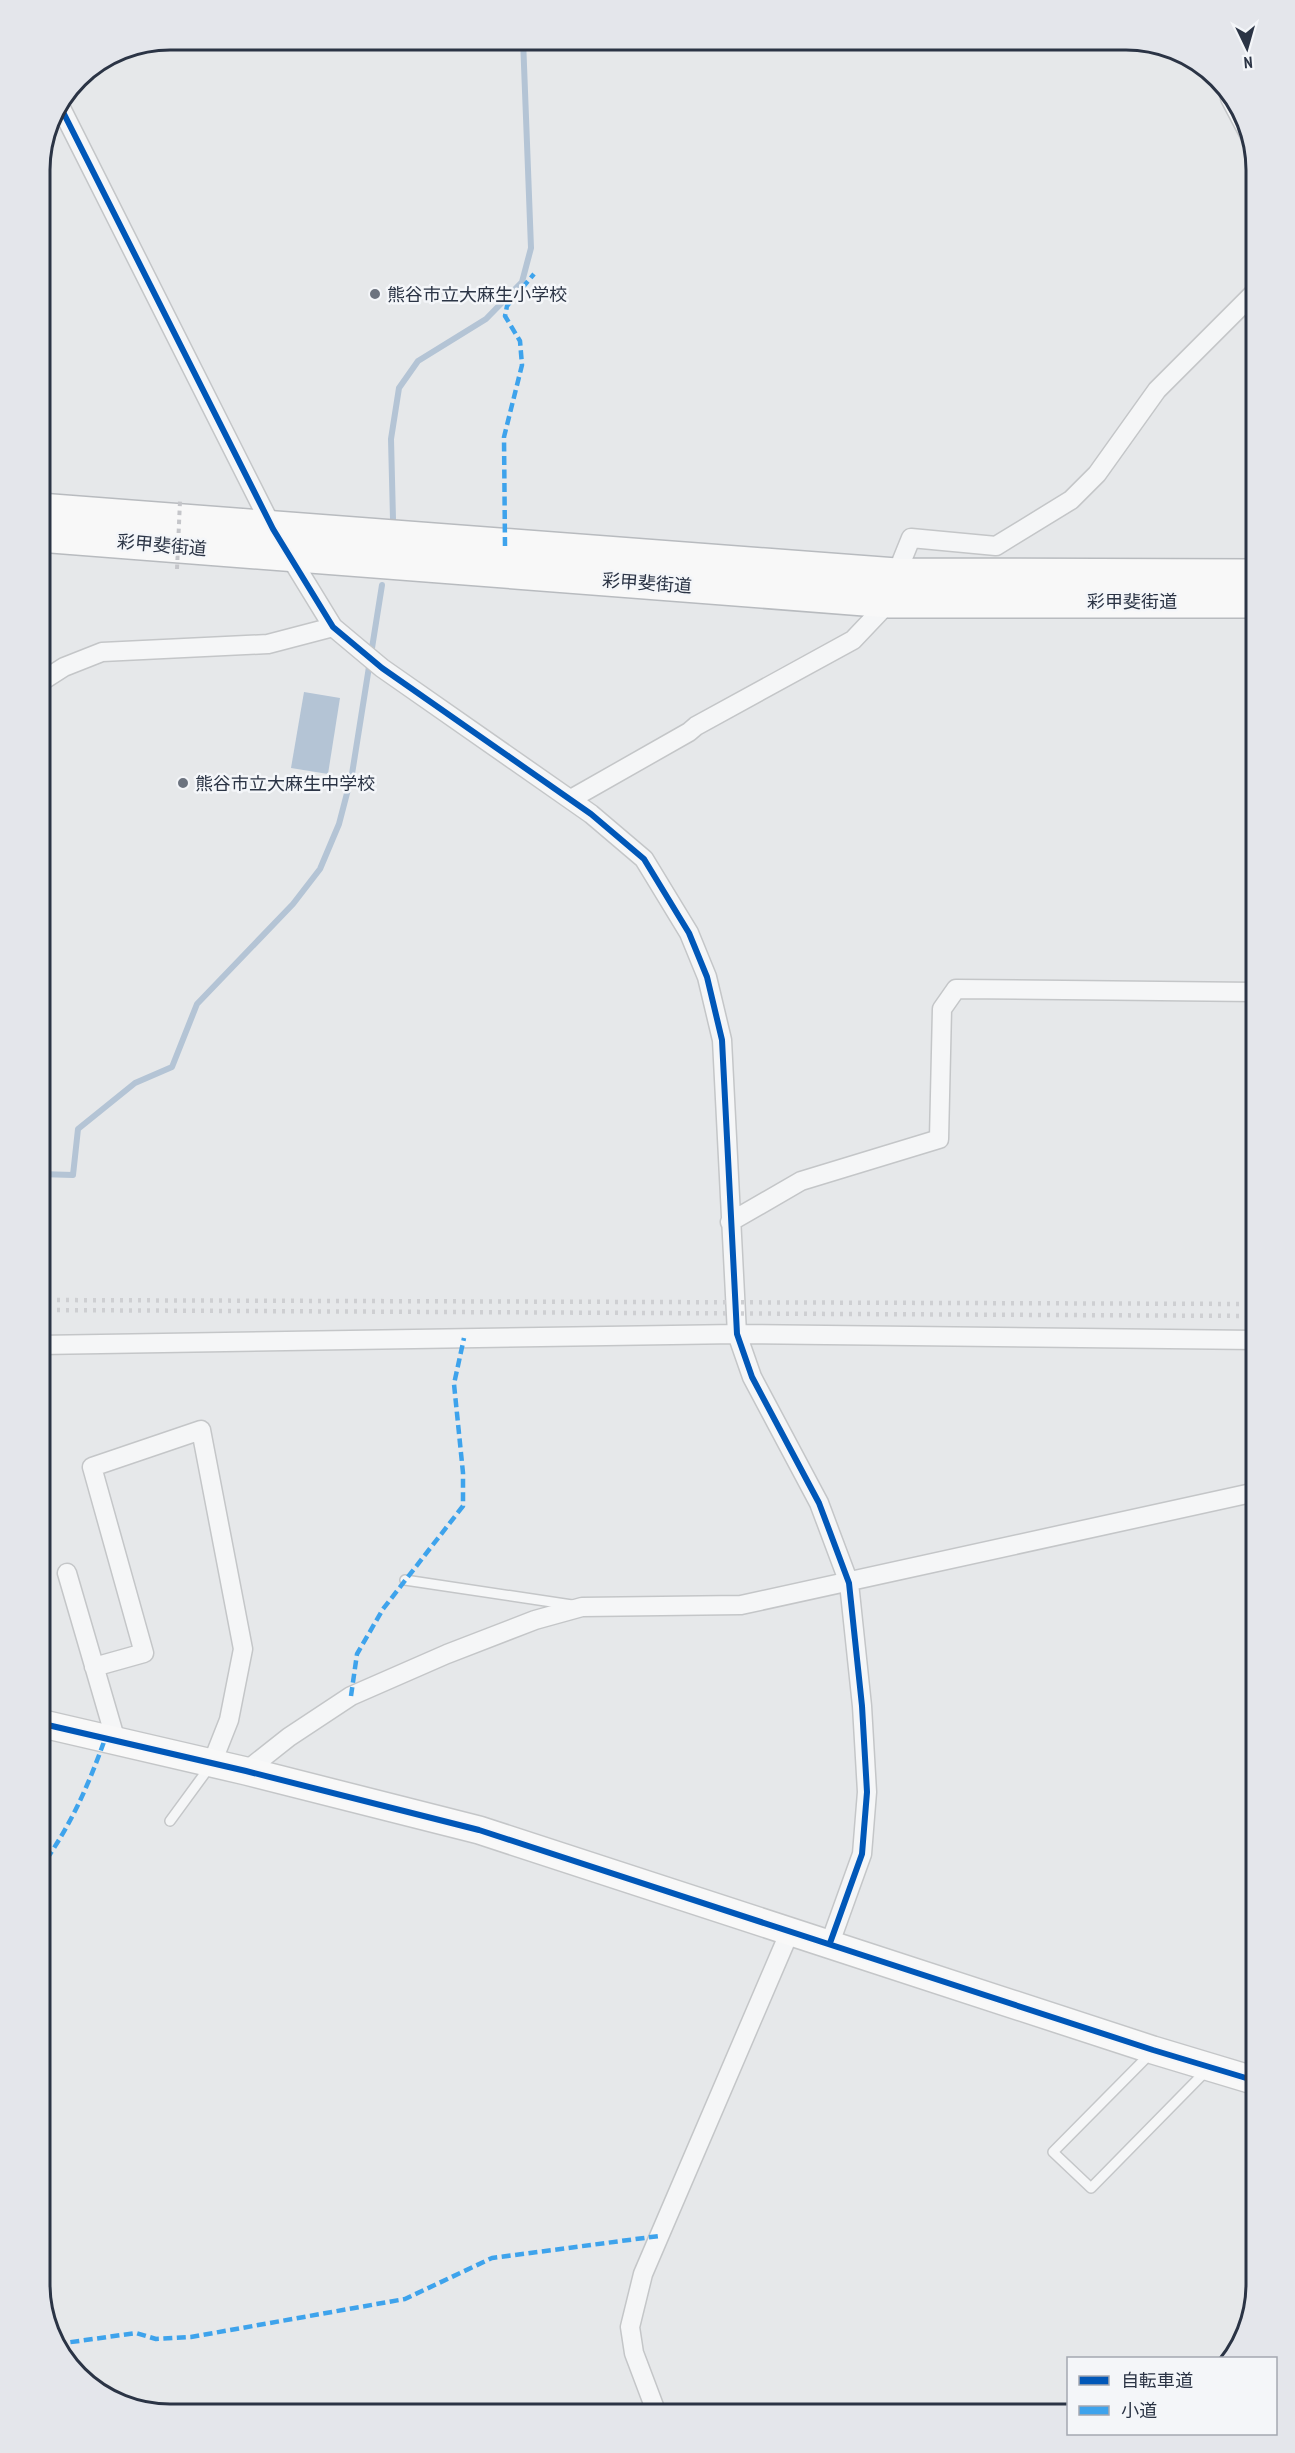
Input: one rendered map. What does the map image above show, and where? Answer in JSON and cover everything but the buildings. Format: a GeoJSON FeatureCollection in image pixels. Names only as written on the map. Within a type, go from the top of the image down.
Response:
{"type":"FeatureCollection","features":[{"type":"Feature","properties":{"kind":"highway","name":"彩甲斐街道"},"geometry":{"type":"LineString","coordinates":[[50,511],[281,542]]}},
{"type":"Feature","properties":{"kind":"highway","name":"彩甲斐街道"},"geometry":{"type":"LineString","coordinates":[[50,535],[281,542],[893,588],[1246,601]]}},
{"type":"Feature","properties":{"kind":"highway","name":"彩甲斐街道"},"geometry":{"type":"LineString","coordinates":[[893,588],[1246,576]]}},
{"type":"Feature","properties":{"kind":"street"},"geometry":{"type":"LineString","coordinates":[[64,113],[281,542],[333,627],[382,668],[591,814],[644,860],[689,933],[707,978],[722,1040],[727,1104],[736,1334],[752,1377],[819,1503],[849,1583],[862,1706],[867,1792],[862,1854],[830,1943]]}},
{"type":"Feature","properties":{"kind":"street"},"geometry":{"type":"LineString","coordinates":[[571,799],[696,726],[853,640],[893,588],[911,538],[996,546],[1071,500],[1098,474],[1157,390],[1246,301]]}},
{"type":"Feature","properties":{"kind":"street"},"geometry":{"type":"LineString","coordinates":[[50,676],[64,667],[102,652],[268,644],[333,627]]}},
{"type":"Feature","properties":{"kind":"street"},"geometry":{"type":"LineString","coordinates":[[730,1222],[801,1181],[939,1139],[942,1009],[956,989],[1246,992]]}},
{"type":"Feature","properties":{"kind":"street"},"geometry":{"type":"LineString","coordinates":[[50,1345],[736,1334],[1246,1340]]}},
{"type":"Feature","properties":{"kind":"street"},"geometry":{"type":"LineString","coordinates":[[94,1667],[144,1653],[92,1467],[201,1430],[243,1649],[229,1720],[212,1763]]}},
{"type":"Feature","properties":{"kind":"street"},"geometry":{"type":"LineString","coordinates":[[246,1771],[289,1737],[351,1696],[447,1654],[513,1629],[582,1607],[741,1605],[1246,1494]]}},
{"type":"Feature","properties":{"kind":"street"},"geometry":{"type":"LineString","coordinates":[[67,1573],[116,1741]]}},
{"type":"Feature","properties":{"kind":"street"},"geometry":{"type":"LineString","coordinates":[[50,1726],[246,1771],[479,1830],[1153,2050],[1246,2078]]}},
{"type":"Feature","properties":{"kind":"street"},"geometry":{"type":"LineString","coordinates":[[653,2404],[634,2353],[630,2327],[643,2274],[790,1931]]}},
{"type":"Feature","properties":{"kind":"lane"},"geometry":{"type":"LineString","coordinates":[[405,1580],[582,1607]]}},
{"type":"Feature","properties":{"kind":"lane"},"geometry":{"type":"LineString","coordinates":[[170,1821],[212,1763]]}},
{"type":"Feature","properties":{"kind":"lane"},"geometry":{"type":"LineString","coordinates":[[1153,2050],[1053,2152],[1091,2188],[1210,2067]]}},
{"type":"Feature","properties":{"kind":"path"},"geometry":{"type":"LineString","coordinates":[[177,569],[180,501]]}},
{"type":"Feature","properties":{"kind":"water"},"geometry":{"type":"Polygon","coordinates":[[[304,692],[340,698],[328,774],[291,768],[304,692]]]}},
{"type":"Feature","properties":{"kind":"waterway"},"geometry":{"type":"LineString","coordinates":[[393,519],[391,439],[399,388],[418,361],[486,319],[522,282],[531,248],[523,50]]}},
{"type":"Feature","properties":{"kind":"waterway"},"geometry":{"type":"LineString","coordinates":[[50,1174],[73,1175],[78,1129],[135,1083],[172,1067],[197,1004],[293,904],[320,869],[339,824],[352,774],[382,585]]}},
{"type":"Feature","properties":{"kind":"railway"},"geometry":{"type":"LineString","coordinates":[[50,1300],[1246,1304]]}},
{"type":"Feature","properties":{"kind":"railway"},"geometry":{"type":"LineString","coordinates":[[50,1310],[1246,1316]]}},
{"type":"Feature","properties":{"kind":"marked path"},"geometry":{"type":"LineString","coordinates":[[505,546],[504,437],[522,365],[520,341],[505,316],[507,306],[534,274]]}},
{"type":"Feature","properties":{"kind":"marked path"},"geometry":{"type":"LineString","coordinates":[[351,1696],[357,1654],[383,1609],[463,1506],[463,1473],[454,1384],[464,1338]]}},
{"type":"Feature","properties":{"kind":"marked path"},"geometry":{"type":"LineString","coordinates":[[50,1853],[77,1807],[105,1739]]}},
{"type":"Feature","properties":{"kind":"marked path"},"geometry":{"type":"LineString","coordinates":[[65,2343],[136,2333],[156,2339],[191,2337],[405,2299],[492,2258],[659,2236]]}},
{"type":"Feature","properties":{"kind":"cycle path"},"geometry":{"type":"LineString","coordinates":[[64,113],[273,529],[333,627],[382,668],[591,814],[644,859],[689,933],[707,977],[722,1040],[737,1334],[752,1377],[819,1503],[849,1583],[862,1706],[867,1792],[862,1854],[830,1943]]}},
{"type":"Feature","properties":{"kind":"cycle path"},"geometry":{"type":"LineString","coordinates":[[50,1726],[246,1771],[479,1830],[1153,2050],[1246,2078]]}},
{"type":"Feature","properties":{"kind":"place","name":"熊谷市立大麻生小学校"},"geometry":{"type":"Point","coordinates":[375,294]}},
{"type":"Feature","properties":{"kind":"place","name":"熊谷市立大麻生中学校"},"geometry":{"type":"Point","coordinates":[183,783]}}]}
